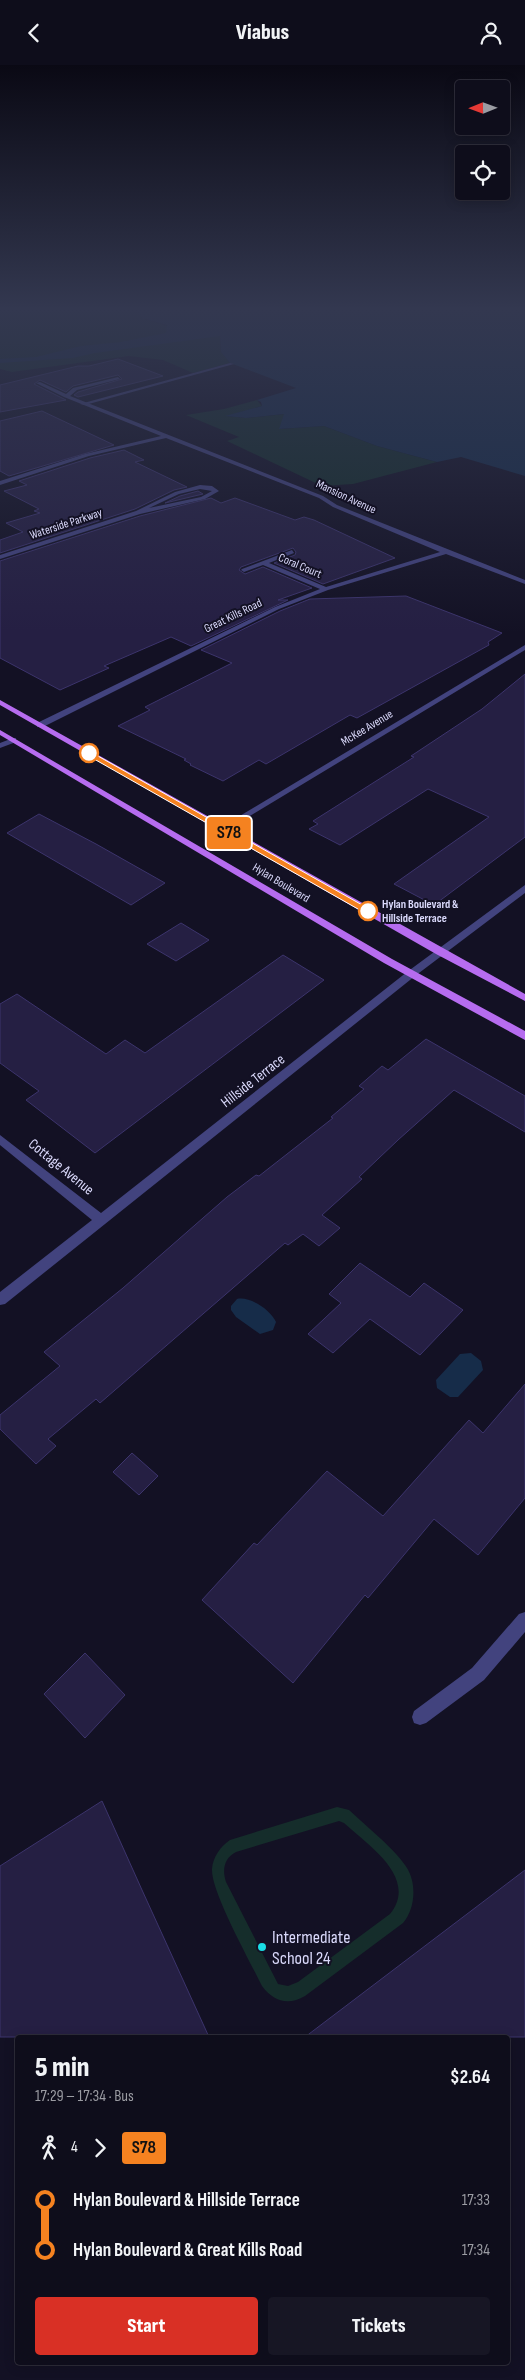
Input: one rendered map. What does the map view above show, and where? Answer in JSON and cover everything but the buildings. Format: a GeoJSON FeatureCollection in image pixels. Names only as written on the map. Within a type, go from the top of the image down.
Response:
{"type":"FeatureCollection","features":[{"type":"Feature","properties":{"kind":"main road","name":"Hylan Boulevard"},"geometry":{"type":"LineString","coordinates":[[0,702],[440,952],[525,997]]}},
{"type":"Feature","properties":{"kind":"main road","name":"Hylan Boulevard"},"geometry":{"type":"LineString","coordinates":[[0,732],[411,974],[525,1036]]}},
{"type":"Feature","properties":{"kind":"street","name":"Mansion Avenue"},"geometry":{"type":"LineString","coordinates":[[114,416],[321,497],[335,506],[446,553],[525,582]]}},
{"type":"Feature","properties":{"kind":"street"},"geometry":{"type":"LineString","coordinates":[[0,483],[87,455],[166,436]]}},
{"type":"Feature","properties":{"kind":"street","name":"Waterside Parkway"},"geometry":{"type":"LineString","coordinates":[[0,557],[138,512],[203,498],[216,491],[207,487],[187,489],[146,506],[138,512]]}},
{"type":"Feature","properties":{"kind":"street","name":"Coral Court"},"geometry":{"type":"LineString","coordinates":[[244,570],[292,552]]}},
{"type":"Feature","properties":{"kind":"street","name":"Great Kills Road"},"geometry":{"type":"LineString","coordinates":[[40,725],[277,608],[326,589],[446,553]]}},
{"type":"Feature","properties":{"kind":"street","name":"Coral Court"},"geometry":{"type":"LineString","coordinates":[[266,563],[326,589]]}},
{"type":"Feature","properties":{"kind":"street","name":"McKee Avenue"},"geometry":{"type":"LineString","coordinates":[[222,829],[525,647]]}},
{"type":"Feature","properties":{"kind":"street"},"geometry":{"type":"LineString","coordinates":[[0,746],[13,740]]}},
{"type":"Feature","properties":{"kind":"street","name":"Hillside Terrace"},"geometry":{"type":"LineString","coordinates":[[0,1300],[411,974],[525,888]]}},
{"type":"Feature","properties":{"kind":"street","name":"Cottage Avenue"},"geometry":{"type":"LineString","coordinates":[[0,1139],[101,1220]]}},
{"type":"Feature","properties":{"kind":"street"},"geometry":{"type":"LineString","coordinates":[[420,1717],[478,1674],[525,1620]]}},
{"type":"Feature","properties":{"kind":"green space"},"geometry":{"type":"Polygon","coordinates":[[[188,416],[246,418],[284,416],[280,429],[324,426],[377,446],[437,462],[353,484],[322,486],[227,441],[239,437],[188,416]]]}},
{"type":"Feature","properties":{"kind":"green space"},"geometry":{"type":"Polygon","coordinates":[[[337,1807],[349,1810],[388,1846],[407,1868],[413,1889],[410,1911],[403,1923],[305,1996],[293,2001],[281,2000],[271,1995],[262,1986],[224,1910],[213,1880],[212,1869],[215,1856],[230,1840],[337,1807]],[[339,1821],[236,1852],[225,1865],[226,1882],[278,1984],[288,1986],[298,1982],[390,1914],[397,1901],[398,1888],[395,1875],[387,1863],[344,1823],[339,1821]]]}},
{"type":"Feature","properties":{"kind":"water"},"geometry":{"type":"Polygon","coordinates":[[[225,416],[265,416],[246,418],[225,416]]]}},
{"type":"Feature","properties":{"kind":"water"},"geometry":{"type":"Polygon","coordinates":[[[283,416],[525,416],[525,476],[461,457],[437,462],[377,446],[324,426],[279,429],[283,416]]]}},
{"type":"Feature","properties":{"kind":"water"},"geometry":{"type":"Polygon","coordinates":[[[237,1299],[254,1302],[270,1313],[276,1322],[273,1330],[260,1334],[236,1317],[231,1310],[231,1306],[237,1299]]]}},
{"type":"Feature","properties":{"kind":"water"},"geometry":{"type":"Polygon","coordinates":[[[471,1353],[481,1361],[483,1370],[458,1397],[450,1397],[437,1388],[436,1380],[460,1354],[471,1353]]]}},
{"type":"Feature","properties":{"kind":"bus line","name":"S78"},"geometry":{"type":"LineString","coordinates":[[89,753],[368,911]]}},
{"type":"Feature","properties":{"kind":"place","name":"Hylan Boulevard & Hillside Terrace"},"geometry":{"type":"Point","coordinates":[368,911]}},
{"type":"Feature","properties":{"kind":"place","name":"Intermediate School 24"},"geometry":{"type":"Point","coordinates":[262,1947]}}]}
